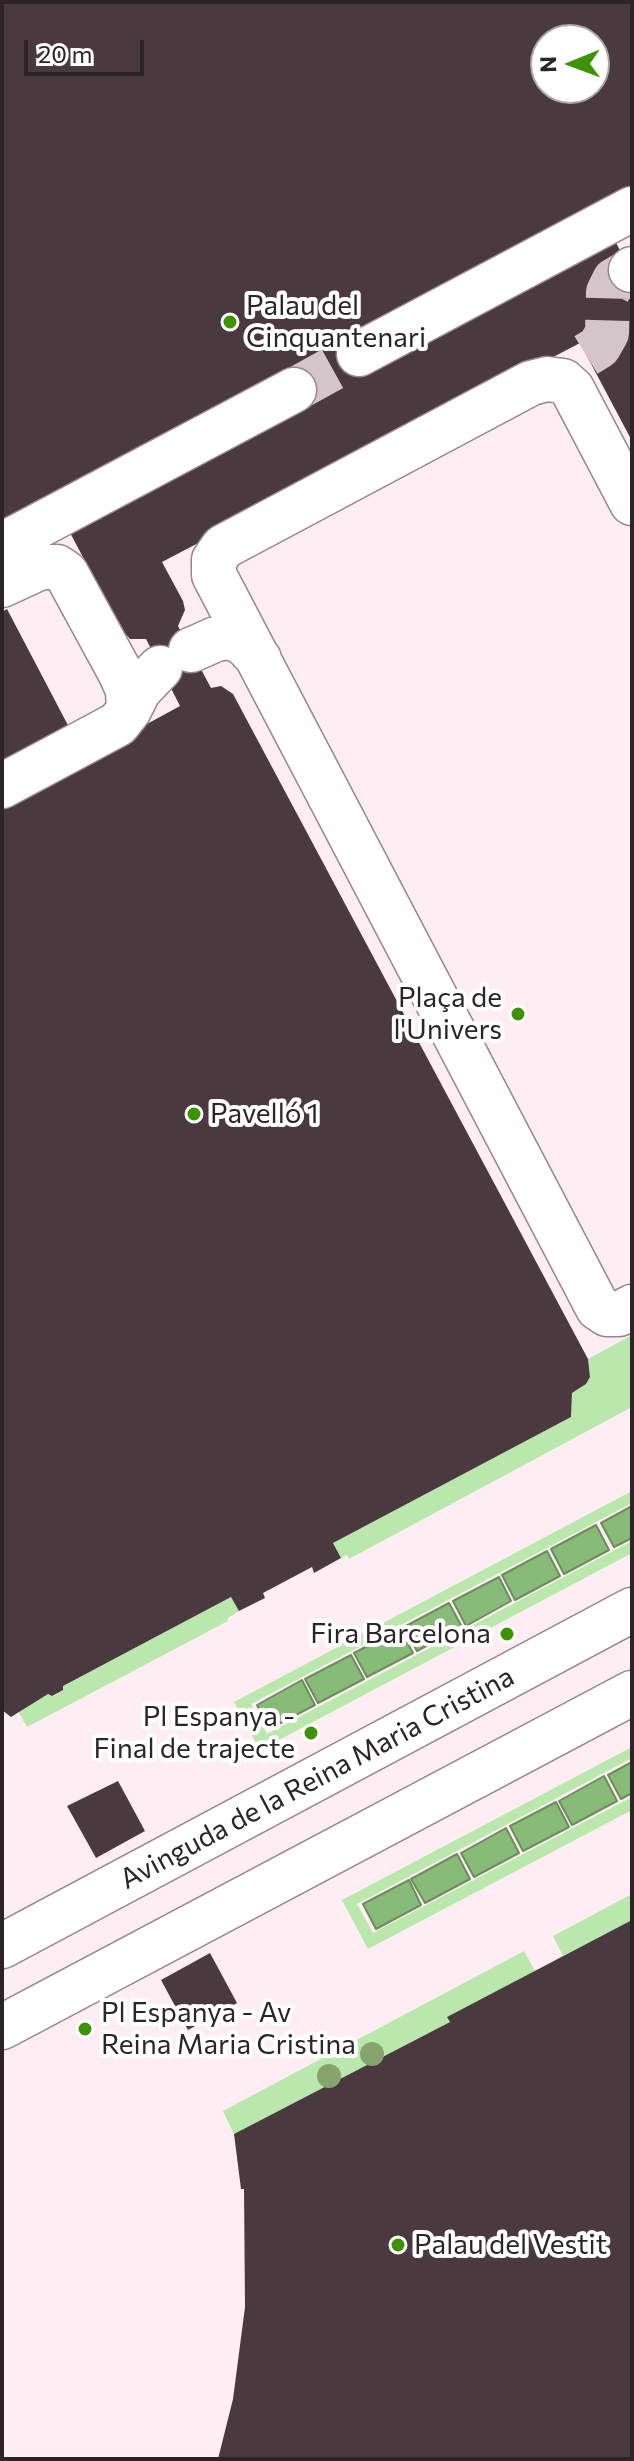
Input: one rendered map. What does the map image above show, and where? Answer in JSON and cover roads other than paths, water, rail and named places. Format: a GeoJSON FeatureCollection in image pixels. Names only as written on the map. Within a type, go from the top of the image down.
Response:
{"type":"FeatureCollection","features":[{"type":"Feature","properties":{"kind":"street"},"geometry":{"type":"LineString","coordinates":[[359,354],[632,209]]}},
{"type":"Feature","properties":{"kind":"street"},"geometry":{"type":"LineString","coordinates":[[632,503],[572,389],[563,381],[547,379],[531,383],[223,547],[214,560],[214,575],[598,1308],[607,1314],[619,1314],[632,1307]]}},
{"type":"Feature","properties":{"kind":"street"},"geometry":{"type":"LineString","coordinates":[[2,545],[294,390]]}},
{"type":"Feature","properties":{"kind":"street"},"geometry":{"type":"LineString","coordinates":[[2,585],[41,567],[57,567],[66,573],[128,690],[129,710],[118,724],[2,786]]}},
{"type":"Feature","properties":{"kind":"street"},"geometry":{"type":"LineString","coordinates":[[226,598],[222,628],[200,646],[230,637],[244,643],[259,659]]}},
{"type":"Feature","properties":{"kind":"street","name":"Avinguda de la Reina Maria Cristina"},"geometry":{"type":"LineString","coordinates":[[2,1946],[632,1610]]}},
{"type":"Feature","properties":{"kind":"street"},"geometry":{"type":"LineString","coordinates":[[2,2027],[632,1693]]}},
{"type":"Feature","properties":{"kind":"tunnel"},"geometry":{"type":"LineString","coordinates":[[586,355],[599,347],[607,333],[608,292],[614,280],[631,270]]}},
{"type":"Feature","properties":{"kind":"tunnel"},"geometry":{"type":"LineString","coordinates":[[294,390],[359,354]]}},
{"type":"Feature","properties":{"kind":"place","name":"Palau del Cinquantenari"},"geometry":{"type":"Point","coordinates":[230,322]}},
{"type":"Feature","properties":{"kind":"place","name":"Plaça de l'Univers"},"geometry":{"type":"Point","coordinates":[518,1014]}},
{"type":"Feature","properties":{"kind":"place","name":"Pavelló 1"},"geometry":{"type":"Point","coordinates":[194,1114]}},
{"type":"Feature","properties":{"kind":"place","name":"Fira Barcelona"},"geometry":{"type":"Point","coordinates":[507,1634]}},
{"type":"Feature","properties":{"kind":"place","name":"Pl Espanya - Final de trajecte"},"geometry":{"type":"Point","coordinates":[311,1733]}},
{"type":"Feature","properties":{"kind":"place","name":"Pl Espanya - Av Reina Maria Cristina"},"geometry":{"type":"Point","coordinates":[85,2029]}},
{"type":"Feature","properties":{"kind":"place","name":"Palau del Vestit"},"geometry":{"type":"Point","coordinates":[398,2245]}}]}
